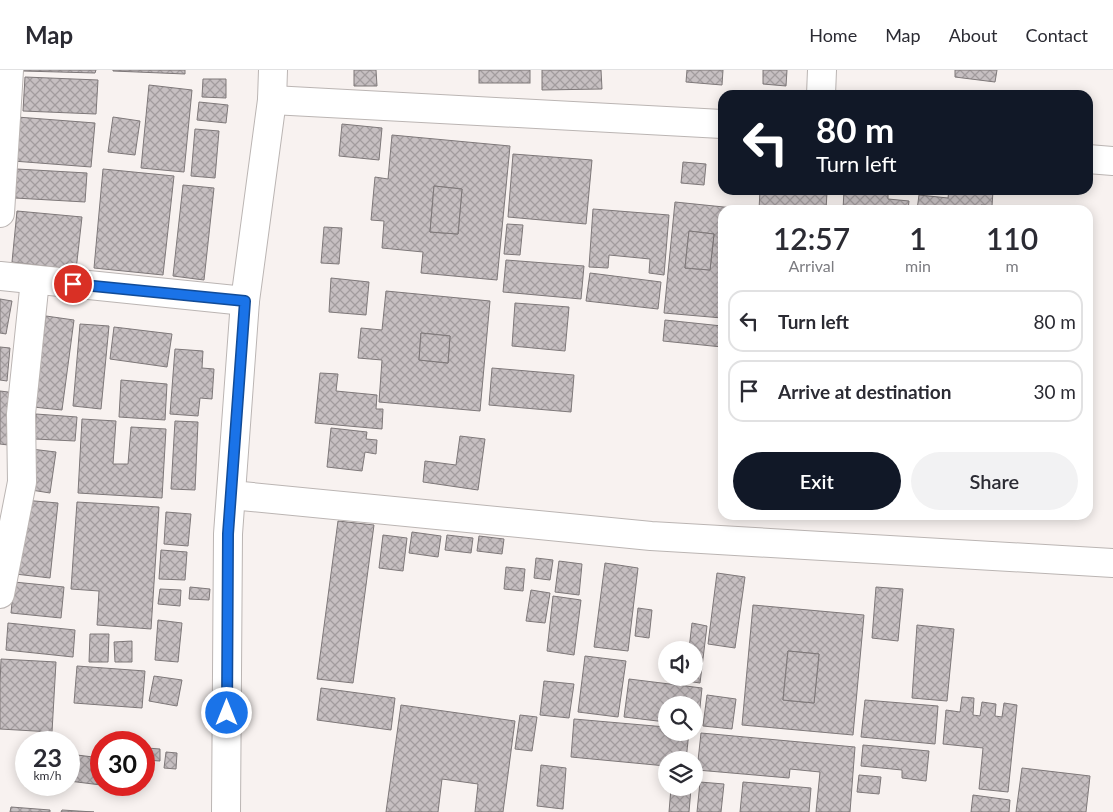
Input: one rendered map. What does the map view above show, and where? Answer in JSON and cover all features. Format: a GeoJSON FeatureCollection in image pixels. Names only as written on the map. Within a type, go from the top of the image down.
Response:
{"type":"FeatureCollection","features":[{"type":"Feature","properties":{"kind":"street"},"geometry":{"type":"LineString","coordinates":[[0,214],[8,70]]}},
{"type":"Feature","properties":{"kind":"street"},"geometry":{"type":"LineString","coordinates":[[226,812],[228,534],[245,301],[272,100],[273,70]]}},
{"type":"Feature","properties":{"kind":"street"},"geometry":{"type":"LineString","coordinates":[[821,90],[822,70]]}},
{"type":"Feature","properties":{"kind":"street"},"geometry":{"type":"LineString","coordinates":[[272,100],[718,124]]}},
{"type":"Feature","properties":{"kind":"street"},"geometry":{"type":"LineString","coordinates":[[1093,159],[1113,161]]}},
{"type":"Feature","properties":{"kind":"street"},"geometry":{"type":"LineString","coordinates":[[0,276],[245,301]]}},
{"type":"Feature","properties":{"kind":"street"},"geometry":{"type":"LineString","coordinates":[[0,594],[11,483],[22,414],[35,280]]}},
{"type":"Feature","properties":{"kind":"street"},"geometry":{"type":"LineString","coordinates":[[231,495],[651,536],[1113,563]]}},
{"type":"Feature","properties":{"kind":"building"},"geometry":{"type":"Polygon","coordinates":[[[23,70],[96,70],[95,73],[23,70]]]}},
{"type":"Feature","properties":{"kind":"building"},"geometry":{"type":"Polygon","coordinates":[[[185,70],[185,74],[113,71],[185,70]]]}},
{"type":"Feature","properties":{"kind":"building"},"geometry":{"type":"Polygon","coordinates":[[[354,70],[376,70],[377,86],[354,86],[354,70]]]}},
{"type":"Feature","properties":{"kind":"building"},"geometry":{"type":"Polygon","coordinates":[[[479,70],[530,70],[530,83],[479,83],[479,70]]]}},
{"type":"Feature","properties":{"kind":"building"},"geometry":{"type":"Polygon","coordinates":[[[542,70],[601,70],[602,89],[542,90],[542,70]]]}},
{"type":"Feature","properties":{"kind":"building"},"geometry":{"type":"Polygon","coordinates":[[[687,70],[723,70],[722,85],[686,82],[687,70]]]}},
{"type":"Feature","properties":{"kind":"building"},"geometry":{"type":"Polygon","coordinates":[[[763,70],[787,70],[786,86],[763,84],[763,70]]]}},
{"type":"Feature","properties":{"kind":"building"},"geometry":{"type":"Polygon","coordinates":[[[955,70],[997,70],[995,82],[955,77],[955,70]]]}},
{"type":"Feature","properties":{"kind":"building"},"geometry":{"type":"Polygon","coordinates":[[[25,77],[98,80],[96,114],[23,111],[25,77]]]}},
{"type":"Feature","properties":{"kind":"building"},"geometry":{"type":"Polygon","coordinates":[[[203,79],[226,79],[226,98],[202,97],[203,79]]]}},
{"type":"Feature","properties":{"kind":"building"},"geometry":{"type":"Polygon","coordinates":[[[149,85],[192,90],[184,172],[141,168],[149,85]]]}},
{"type":"Feature","properties":{"kind":"building"},"geometry":{"type":"Polygon","coordinates":[[[199,102],[228,105],[226,123],[197,120],[199,102]]]}},
{"type":"Feature","properties":{"kind":"building"},"geometry":{"type":"Polygon","coordinates":[[[17,117],[95,123],[91,167],[13,161],[17,117]]]}},
{"type":"Feature","properties":{"kind":"building"},"geometry":{"type":"Polygon","coordinates":[[[113,117],[140,121],[135,155],[108,152],[113,117]]]}},
{"type":"Feature","properties":{"kind":"building"},"geometry":{"type":"Polygon","coordinates":[[[342,124],[382,128],[379,160],[339,156],[342,124]]]}},
{"type":"Feature","properties":{"kind":"building"},"geometry":{"type":"Polygon","coordinates":[[[195,129],[219,131],[215,178],[191,176],[195,129]]]}},
{"type":"Feature","properties":{"kind":"building"},"geometry":{"type":"Polygon","coordinates":[[[392,135],[510,146],[497,280],[421,273],[423,252],[382,248],[384,221],[371,220],[375,177],[388,179],[392,135]],[[434,186],[430,232],[458,234],[462,189],[434,186]]]}},
{"type":"Feature","properties":{"kind":"building"},"geometry":{"type":"Polygon","coordinates":[[[513,154],[592,160],[586,224],[508,217],[513,154]]]}},
{"type":"Feature","properties":{"kind":"building"},"geometry":{"type":"Polygon","coordinates":[[[683,162],[706,164],[704,185],[681,183],[683,162]]]}},
{"type":"Feature","properties":{"kind":"building"},"geometry":{"type":"Polygon","coordinates":[[[17,169],[87,173],[85,202],[15,198],[17,169]]]}},
{"type":"Feature","properties":{"kind":"building"},"geometry":{"type":"Polygon","coordinates":[[[103,169],[174,176],[163,275],[94,268],[103,169]]]}},
{"type":"Feature","properties":{"kind":"building"},"geometry":{"type":"Polygon","coordinates":[[[183,185],[214,188],[204,280],[173,276],[183,185]]]}},
{"type":"Feature","properties":{"kind":"building"},"geometry":{"type":"Polygon","coordinates":[[[434,186],[462,189],[458,234],[430,232],[434,186]]]}},
{"type":"Feature","properties":{"kind":"building"},"geometry":{"type":"Polygon","coordinates":[[[760,195],[827,195],[826,205],[759,205],[760,195]]]}},
{"type":"Feature","properties":{"kind":"building"},"geometry":{"type":"Polygon","coordinates":[[[844,195],[888,195],[888,199],[909,201],[909,205],[843,205],[844,195]]]}},
{"type":"Feature","properties":{"kind":"building"},"geometry":{"type":"Polygon","coordinates":[[[919,195],[948,198],[948,195],[993,195],[992,205],[918,205],[919,195]]]}},
{"type":"Feature","properties":{"kind":"building"},"geometry":{"type":"Polygon","coordinates":[[[675,202],[718,206],[718,318],[664,313],[675,202]],[[689,231],[685,268],[710,270],[714,234],[689,231]]]}},
{"type":"Feature","properties":{"kind":"building"},"geometry":{"type":"Polygon","coordinates":[[[593,209],[669,215],[664,275],[649,273],[650,259],[609,255],[608,268],[589,267],[593,209]]]}},
{"type":"Feature","properties":{"kind":"building"},"geometry":{"type":"Polygon","coordinates":[[[17,211],[82,217],[76,270],[12,262],[17,211]]]}},
{"type":"Feature","properties":{"kind":"building"},"geometry":{"type":"Polygon","coordinates":[[[507,224],[523,225],[520,255],[504,254],[507,224]]]}},
{"type":"Feature","properties":{"kind":"building"},"geometry":{"type":"Polygon","coordinates":[[[324,227],[342,228],[339,264],[321,263],[324,227]]]}},
{"type":"Feature","properties":{"kind":"building"},"geometry":{"type":"Polygon","coordinates":[[[689,231],[714,234],[710,270],[685,268],[689,231]]]}},
{"type":"Feature","properties":{"kind":"building"},"geometry":{"type":"Polygon","coordinates":[[[506,260],[584,266],[581,299],[503,292],[506,260]]]}},
{"type":"Feature","properties":{"kind":"building"},"geometry":{"type":"Polygon","coordinates":[[[590,273],[661,282],[658,309],[586,301],[590,273]]]}},
{"type":"Feature","properties":{"kind":"building"},"geometry":{"type":"Polygon","coordinates":[[[331,278],[369,282],[366,315],[329,312],[331,278]]]}},
{"type":"Feature","properties":{"kind":"building"},"geometry":{"type":"Polygon","coordinates":[[[386,291],[490,301],[480,411],[379,402],[382,360],[358,358],[361,328],[382,330],[386,291]],[[421,333],[419,360],[448,363],[450,336],[421,333]]]}},
{"type":"Feature","properties":{"kind":"building"},"geometry":{"type":"Polygon","coordinates":[[[0,299],[12,301],[6,334],[0,333],[0,299]]]}},
{"type":"Feature","properties":{"kind":"building"},"geometry":{"type":"Polygon","coordinates":[[[515,303],[569,307],[565,351],[512,346],[515,303]]]}},
{"type":"Feature","properties":{"kind":"building"},"geometry":{"type":"Polygon","coordinates":[[[46,316],[74,320],[62,410],[33,407],[46,316]]]}},
{"type":"Feature","properties":{"kind":"building"},"geometry":{"type":"Polygon","coordinates":[[[665,320],[718,326],[718,347],[663,341],[665,320]]]}},
{"type":"Feature","properties":{"kind":"building"},"geometry":{"type":"Polygon","coordinates":[[[80,324],[109,326],[101,409],[73,406],[80,324]]]}},
{"type":"Feature","properties":{"kind":"building"},"geometry":{"type":"Polygon","coordinates":[[[114,327],[172,334],[167,367],[110,359],[114,327]]]}},
{"type":"Feature","properties":{"kind":"building"},"geometry":{"type":"Polygon","coordinates":[[[421,333],[450,336],[448,363],[419,360],[421,333]]]}},
{"type":"Feature","properties":{"kind":"building"},"geometry":{"type":"Polygon","coordinates":[[[0,347],[10,348],[7,381],[0,380],[0,347]]]}},
{"type":"Feature","properties":{"kind":"building"},"geometry":{"type":"Polygon","coordinates":[[[175,349],[203,351],[202,368],[214,369],[212,399],[200,398],[198,416],[170,414],[175,349]]]}},
{"type":"Feature","properties":{"kind":"building"},"geometry":{"type":"Polygon","coordinates":[[[492,368],[574,375],[571,412],[489,405],[492,368]]]}},
{"type":"Feature","properties":{"kind":"building"},"geometry":{"type":"Polygon","coordinates":[[[320,373],[338,374],[336,391],[377,395],[376,409],[383,409],[382,429],[315,423],[320,373]]]}},
{"type":"Feature","properties":{"kind":"building"},"geometry":{"type":"Polygon","coordinates":[[[121,380],[167,384],[165,420],[119,417],[121,380]]]}},
{"type":"Feature","properties":{"kind":"building"},"geometry":{"type":"Polygon","coordinates":[[[0,391],[16,393],[8,445],[0,444],[0,391]]]}},
{"type":"Feature","properties":{"kind":"building"},"geometry":{"type":"Polygon","coordinates":[[[36,414],[77,417],[75,441],[35,439],[36,414]]]}},
{"type":"Feature","properties":{"kind":"building"},"geometry":{"type":"Polygon","coordinates":[[[82,419],[116,421],[113,464],[128,464],[131,427],[166,429],[162,498],[78,493],[82,419]]]}},
{"type":"Feature","properties":{"kind":"building"},"geometry":{"type":"Polygon","coordinates":[[[175,421],[198,422],[195,490],[171,489],[175,421]]]}},
{"type":"Feature","properties":{"kind":"building"},"geometry":{"type":"Polygon","coordinates":[[[331,428],[367,432],[366,439],[377,440],[376,454],[365,452],[362,471],[327,467],[331,428]]]}},
{"type":"Feature","properties":{"kind":"building"},"geometry":{"type":"Polygon","coordinates":[[[460,436],[485,439],[478,490],[423,482],[425,461],[456,465],[460,436]]]}},
{"type":"Feature","properties":{"kind":"building"},"geometry":{"type":"Polygon","coordinates":[[[31,449],[56,452],[50,493],[25,489],[31,449]]]}},
{"type":"Feature","properties":{"kind":"building"},"geometry":{"type":"Polygon","coordinates":[[[23,500],[58,503],[50,578],[15,574],[23,500]]]}},
{"type":"Feature","properties":{"kind":"building"},"geometry":{"type":"Polygon","coordinates":[[[77,502],[159,507],[151,629],[97,625],[99,591],[71,589],[77,502]]]}},
{"type":"Feature","properties":{"kind":"building"},"geometry":{"type":"Polygon","coordinates":[[[166,512],[191,514],[188,546],[164,544],[166,512]]]}},
{"type":"Feature","properties":{"kind":"building"},"geometry":{"type":"Polygon","coordinates":[[[338,521],[374,525],[353,683],[317,679],[338,521]]]}},
{"type":"Feature","properties":{"kind":"building"},"geometry":{"type":"Polygon","coordinates":[[[412,532],[441,536],[438,557],[409,553],[412,532]]]}},
{"type":"Feature","properties":{"kind":"building"},"geometry":{"type":"Polygon","coordinates":[[[383,535],[407,538],[403,571],[379,568],[383,535]]]}},
{"type":"Feature","properties":{"kind":"building"},"geometry":{"type":"Polygon","coordinates":[[[447,535],[473,538],[471,553],[445,550],[447,535]]]}},
{"type":"Feature","properties":{"kind":"building"},"geometry":{"type":"Polygon","coordinates":[[[479,536],[504,539],[502,554],[477,551],[479,536]]]}},
{"type":"Feature","properties":{"kind":"building"},"geometry":{"type":"Polygon","coordinates":[[[161,550],[187,552],[185,580],[159,579],[161,550]]]}},
{"type":"Feature","properties":{"kind":"building"},"geometry":{"type":"Polygon","coordinates":[[[536,558],[553,560],[550,580],[534,578],[536,558]]]}},
{"type":"Feature","properties":{"kind":"building"},"geometry":{"type":"Polygon","coordinates":[[[559,561],[582,564],[579,595],[555,592],[559,561]]]}},
{"type":"Feature","properties":{"kind":"building"},"geometry":{"type":"Polygon","coordinates":[[[605,563],[638,568],[628,651],[594,647],[605,563]]]}},
{"type":"Feature","properties":{"kind":"building"},"geometry":{"type":"Polygon","coordinates":[[[506,567],[525,569],[523,591],[504,589],[506,567]]]}},
{"type":"Feature","properties":{"kind":"building"},"geometry":{"type":"Polygon","coordinates":[[[717,573],[745,577],[735,648],[708,644],[717,573]]]}},
{"type":"Feature","properties":{"kind":"building"},"geometry":{"type":"Polygon","coordinates":[[[14,582],[64,587],[61,618],[11,613],[14,582]]]}},
{"type":"Feature","properties":{"kind":"building"},"geometry":{"type":"Polygon","coordinates":[[[190,587],[210,589],[209,600],[189,599],[190,587]]]}},
{"type":"Feature","properties":{"kind":"building"},"geometry":{"type":"Polygon","coordinates":[[[876,587],[903,589],[898,641],[872,638],[876,587]]]}},
{"type":"Feature","properties":{"kind":"building"},"geometry":{"type":"Polygon","coordinates":[[[160,589],[181,590],[180,606],[158,604],[160,589]]]}},
{"type":"Feature","properties":{"kind":"building"},"geometry":{"type":"Polygon","coordinates":[[[531,590],[550,593],[545,623],[526,621],[531,590]]]}},
{"type":"Feature","properties":{"kind":"building"},"geometry":{"type":"Polygon","coordinates":[[[553,596],[581,600],[574,655],[547,651],[553,596]]]}},
{"type":"Feature","properties":{"kind":"building"},"geometry":{"type":"Polygon","coordinates":[[[753,605],[864,615],[853,735],[742,725],[753,605]],[[788,651],[783,700],[814,703],[819,654],[788,651]]]}},
{"type":"Feature","properties":{"kind":"building"},"geometry":{"type":"Polygon","coordinates":[[[638,608],[652,610],[649,638],[635,636],[638,608]]]}},
{"type":"Feature","properties":{"kind":"building"},"geometry":{"type":"Polygon","coordinates":[[[158,620],[182,623],[178,662],[155,660],[158,620]]]}},
{"type":"Feature","properties":{"kind":"building"},"geometry":{"type":"Polygon","coordinates":[[[8,623],[75,630],[73,657],[6,650],[8,623]]]}},
{"type":"Feature","properties":{"kind":"building"},"geometry":{"type":"Polygon","coordinates":[[[692,623],[707,626],[703,659],[703,641],[690,641],[692,623]]]}},
{"type":"Feature","properties":{"kind":"building"},"geometry":{"type":"Polygon","coordinates":[[[917,625],[954,629],[947,701],[912,698],[917,625]]]}},
{"type":"Feature","properties":{"kind":"building"},"geometry":{"type":"Polygon","coordinates":[[[90,634],[109,634],[108,662],[89,662],[90,634]]]}},
{"type":"Feature","properties":{"kind":"building"},"geometry":{"type":"Polygon","coordinates":[[[132,641],[132,662],[115,662],[114,642],[132,641]]]}},
{"type":"Feature","properties":{"kind":"building"},"geometry":{"type":"Polygon","coordinates":[[[788,651],[819,654],[814,703],[783,700],[788,651]]]}},
{"type":"Feature","properties":{"kind":"building"},"geometry":{"type":"Polygon","coordinates":[[[585,656],[626,661],[618,717],[578,712],[585,656]]]}},
{"type":"Feature","properties":{"kind":"building"},"geometry":{"type":"Polygon","coordinates":[[[1,659],[56,662],[52,731],[0,729],[1,659]]]}},
{"type":"Feature","properties":{"kind":"building"},"geometry":{"type":"Polygon","coordinates":[[[77,666],[145,671],[142,708],[74,703],[77,666]]]}},
{"type":"Feature","properties":{"kind":"building"},"geometry":{"type":"Polygon","coordinates":[[[154,676],[182,680],[177,706],[149,701],[154,676]]]}},
{"type":"Feature","properties":{"kind":"building"},"geometry":{"type":"Polygon","coordinates":[[[629,679],[658,683],[658,686],[702,688],[701,696],[658,696],[658,721],[624,717],[629,679]]]}},
{"type":"Feature","properties":{"kind":"building"},"geometry":{"type":"Polygon","coordinates":[[[544,681],[574,684],[569,718],[540,715],[544,681]]]}},
{"type":"Feature","properties":{"kind":"building"},"geometry":{"type":"Polygon","coordinates":[[[321,688],[395,698],[391,730],[317,720],[321,688]]]}},
{"type":"Feature","properties":{"kind":"building"},"geometry":{"type":"Polygon","coordinates":[[[707,695],[736,699],[732,729],[703,726],[707,695]]]}},
{"type":"Feature","properties":{"kind":"building"},"geometry":{"type":"Polygon","coordinates":[[[962,697],[974,698],[973,715],[980,716],[982,702],[996,704],[995,716],[1002,717],[1004,703],[1017,705],[1008,792],[979,789],[983,748],[943,744],[946,710],[960,712],[962,697]]]}},
{"type":"Feature","properties":{"kind":"building"},"geometry":{"type":"Polygon","coordinates":[[[865,700],[938,706],[935,744],[861,737],[865,700]]]}},
{"type":"Feature","properties":{"kind":"building"},"geometry":{"type":"Polygon","coordinates":[[[401,705],[515,721],[503,812],[475,812],[478,784],[442,779],[438,812],[386,812],[401,705]]]}},
{"type":"Feature","properties":{"kind":"building"},"geometry":{"type":"Polygon","coordinates":[[[520,715],[537,717],[532,751],[515,749],[520,715]]]}},
{"type":"Feature","properties":{"kind":"building"},"geometry":{"type":"Polygon","coordinates":[[[574,719],[658,726],[658,741],[688,741],[687,751],[658,751],[658,765],[571,757],[574,719]]]}},
{"type":"Feature","properties":{"kind":"building"},"geometry":{"type":"Polygon","coordinates":[[[703,733],[855,747],[850,812],[816,812],[820,772],[790,769],[789,778],[703,771],[703,751],[699,751],[700,741],[703,741],[703,733]]]}},
{"type":"Feature","properties":{"kind":"building"},"geometry":{"type":"Polygon","coordinates":[[[863,745],[929,751],[926,781],[902,778],[902,770],[861,766],[863,745]]]}},
{"type":"Feature","properties":{"kind":"building"},"geometry":{"type":"Polygon","coordinates":[[[155,749],[160,749],[160,761],[155,761],[155,749]]]}},
{"type":"Feature","properties":{"kind":"building"},"geometry":{"type":"Polygon","coordinates":[[[166,752],[177,753],[176,769],[164,768],[166,752]]]}},
{"type":"Feature","properties":{"kind":"building"},"geometry":{"type":"Polygon","coordinates":[[[80,755],[90,757],[90,784],[80,782],[80,755]]]}},
{"type":"Feature","properties":{"kind":"building"},"geometry":{"type":"Polygon","coordinates":[[[541,765],[566,768],[563,809],[537,806],[541,765]]]}},
{"type":"Feature","properties":{"kind":"building"},"geometry":{"type":"Polygon","coordinates":[[[1022,768],[1090,776],[1086,812],[1016,812],[1022,768]]]}},
{"type":"Feature","properties":{"kind":"building"},"geometry":{"type":"Polygon","coordinates":[[[859,775],[881,777],[879,794],[857,792],[859,775]]]}},
{"type":"Feature","properties":{"kind":"building"},"geometry":{"type":"Polygon","coordinates":[[[703,782],[724,784],[721,812],[697,812],[699,796],[703,796],[703,782]]]}},
{"type":"Feature","properties":{"kind":"building"},"geometry":{"type":"Polygon","coordinates":[[[743,782],[811,788],[809,812],[740,812],[743,782]]]}},
{"type":"Feature","properties":{"kind":"building"},"geometry":{"type":"Polygon","coordinates":[[[973,795],[1010,800],[1009,812],[971,812],[973,795]]]}},
{"type":"Feature","properties":{"kind":"building"},"geometry":{"type":"Polygon","coordinates":[[[670,796],[690,796],[689,812],[669,812],[670,796]]]}},
{"type":"Feature","properties":{"kind":"building"},"geometry":{"type":"Polygon","coordinates":[[[11,807],[50,810],[50,812],[10,812],[11,807]]]}},
{"type":"Feature","properties":{"kind":"building"},"geometry":{"type":"Polygon","coordinates":[[[62,810],[94,812],[61,812],[62,810]]]}},
{"type":"Feature","properties":{"kind":"route"},"geometry":{"type":"LineString","coordinates":[[73,284],[245,301],[228,534],[227,713]]}}]}
